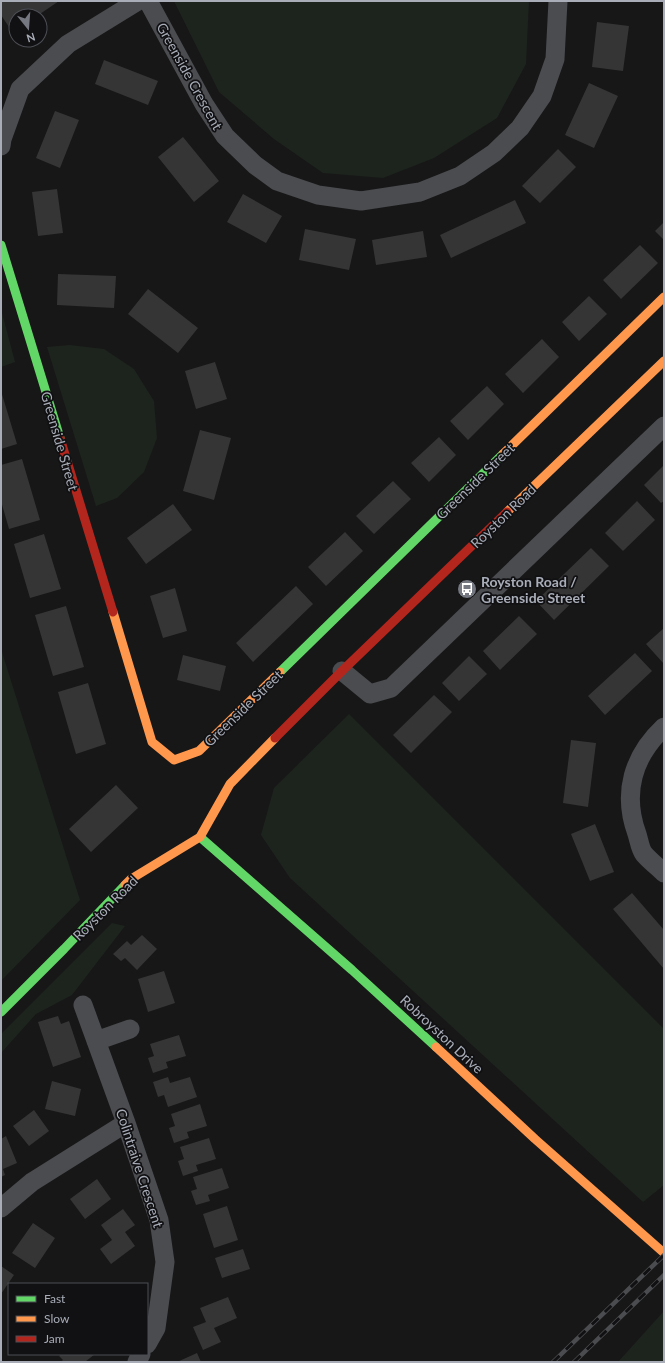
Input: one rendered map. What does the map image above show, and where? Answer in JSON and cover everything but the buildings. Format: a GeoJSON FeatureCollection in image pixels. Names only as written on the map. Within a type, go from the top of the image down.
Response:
{"type":"FeatureCollection","features":[{"type":"Feature","properties":{"kind":"street"},"geometry":{"type":"LineString","coordinates":[[1,146],[2,139],[20,89],[68,44],[138,1]]}},
{"type":"Feature","properties":{"kind":"street","name":"Greenside Crescent"},"geometry":{"type":"LineString","coordinates":[[148,1],[204,104],[224,136],[250,160],[277,181],[318,195],[361,201],[420,192],[460,176],[494,153],[520,128],[542,96],[555,59],[558,1]]}},
{"type":"Feature","properties":{"kind":"street","name":"Greenside Street"},"geometry":{"type":"LineString","coordinates":[[1,245],[152,742],[174,760],[199,751],[664,296]]}},
{"type":"Feature","properties":{"kind":"street","name":"Royston Road"},"geometry":{"type":"LineString","coordinates":[[1,1012],[131,879],[200,837],[230,784],[342,671],[664,361]]}},
{"type":"Feature","properties":{"kind":"street"},"geometry":{"type":"LineString","coordinates":[[342,671],[370,694],[391,688],[664,426]]}},
{"type":"Feature","properties":{"kind":"street"},"geometry":{"type":"LineString","coordinates":[[664,727],[642,753],[632,776],[630,795],[632,822],[644,853],[664,874]]}},
{"type":"Feature","properties":{"kind":"street","name":"Robroyston Drive"},"geometry":{"type":"LineString","coordinates":[[200,837],[352,970],[535,1140],[664,1253]]}},
{"type":"Feature","properties":{"kind":"street","name":"Colintraive Crescent"},"geometry":{"type":"LineString","coordinates":[[83,1005],[126,1122],[159,1220],[165,1262],[156,1328],[148,1342]]}},
{"type":"Feature","properties":{"kind":"street"},"geometry":{"type":"LineString","coordinates":[[96,1041],[130,1030]]}},
{"type":"Feature","properties":{"kind":"street"},"geometry":{"type":"LineString","coordinates":[[1,1208],[32,1182],[126,1122]]}},
{"type":"Feature","properties":{"kind":"shaded area"},"geometry":{"type":"Polygon","coordinates":[[[174,1],[529,1],[526,64],[497,118],[434,158],[383,178],[323,173],[274,139],[219,92],[174,1]]]}},
{"type":"Feature","properties":{"kind":"shaded area"},"geometry":{"type":"Polygon","coordinates":[[[1,309],[15,362],[1,367],[1,309]]]}},
{"type":"Feature","properties":{"kind":"shaded area"},"geometry":{"type":"Polygon","coordinates":[[[70,345],[104,349],[134,369],[154,401],[157,438],[144,472],[117,498],[96,506],[47,347],[70,345]]]}},
{"type":"Feature","properties":{"kind":"shaded area"},"geometry":{"type":"Polygon","coordinates":[[[1,649],[80,900],[1,981],[1,649]]]}},
{"type":"Feature","properties":{"kind":"shaded area"},"geometry":{"type":"Polygon","coordinates":[[[349,714],[664,1029],[664,1185],[643,1202],[290,878],[261,835],[274,788],[349,714]]]}},
{"type":"Feature","properties":{"kind":"shaded area"},"geometry":{"type":"Polygon","coordinates":[[[112,923],[125,926],[72,995],[36,1014],[1,1053],[1,1034],[112,923]]]}},
{"type":"Feature","properties":{"kind":"shaded area"},"geometry":{"type":"Polygon","coordinates":[[[664,1311],[664,1362],[618,1362],[664,1311]]]}},
{"type":"Feature","properties":{"kind":"railway"},"geometry":{"type":"LineString","coordinates":[[553,1362],[664,1255]]}},
{"type":"Feature","properties":{"kind":"railway"},"geometry":{"type":"LineString","coordinates":[[574,1362],[664,1275]]}},
{"type":"Feature","properties":{"kind":"traffic: fast"},"geometry":{"type":"LineString","coordinates":[[1,245],[60,438]]}},
{"type":"Feature","properties":{"kind":"traffic: fast"},"geometry":{"type":"LineString","coordinates":[[280,672],[503,454]]}},
{"type":"Feature","properties":{"kind":"traffic: fast"},"geometry":{"type":"LineString","coordinates":[[200,837],[352,970],[436,1047]]}},
{"type":"Feature","properties":{"kind":"traffic: fast"},"geometry":{"type":"LineString","coordinates":[[1,1012],[125,885]]}},
{"type":"Feature","properties":{"kind":"traffic: slow"},"geometry":{"type":"LineString","coordinates":[[503,454],[664,297]]}},
{"type":"Feature","properties":{"kind":"traffic: slow"},"geometry":{"type":"LineString","coordinates":[[507,512],[664,361]]}},
{"type":"Feature","properties":{"kind":"traffic: slow"},"geometry":{"type":"LineString","coordinates":[[113,612],[152,742],[174,760],[199,751],[280,672]]}},
{"type":"Feature","properties":{"kind":"traffic: slow"},"geometry":{"type":"LineString","coordinates":[[125,885],[131,879],[200,837],[230,784],[275,738]]}},
{"type":"Feature","properties":{"kind":"traffic: slow"},"geometry":{"type":"LineString","coordinates":[[436,1047],[535,1139],[664,1253]]}},
{"type":"Feature","properties":{"kind":"traffic: jam"},"geometry":{"type":"LineString","coordinates":[[60,438],[113,612]]}},
{"type":"Feature","properties":{"kind":"traffic: jam"},"geometry":{"type":"LineString","coordinates":[[275,738],[342,671],[507,512]]}},
{"type":"Feature","properties":{"kind":"place","name":"Royston Road / Greenside Street"},"geometry":{"type":"Point","coordinates":[467,589]}}]}
